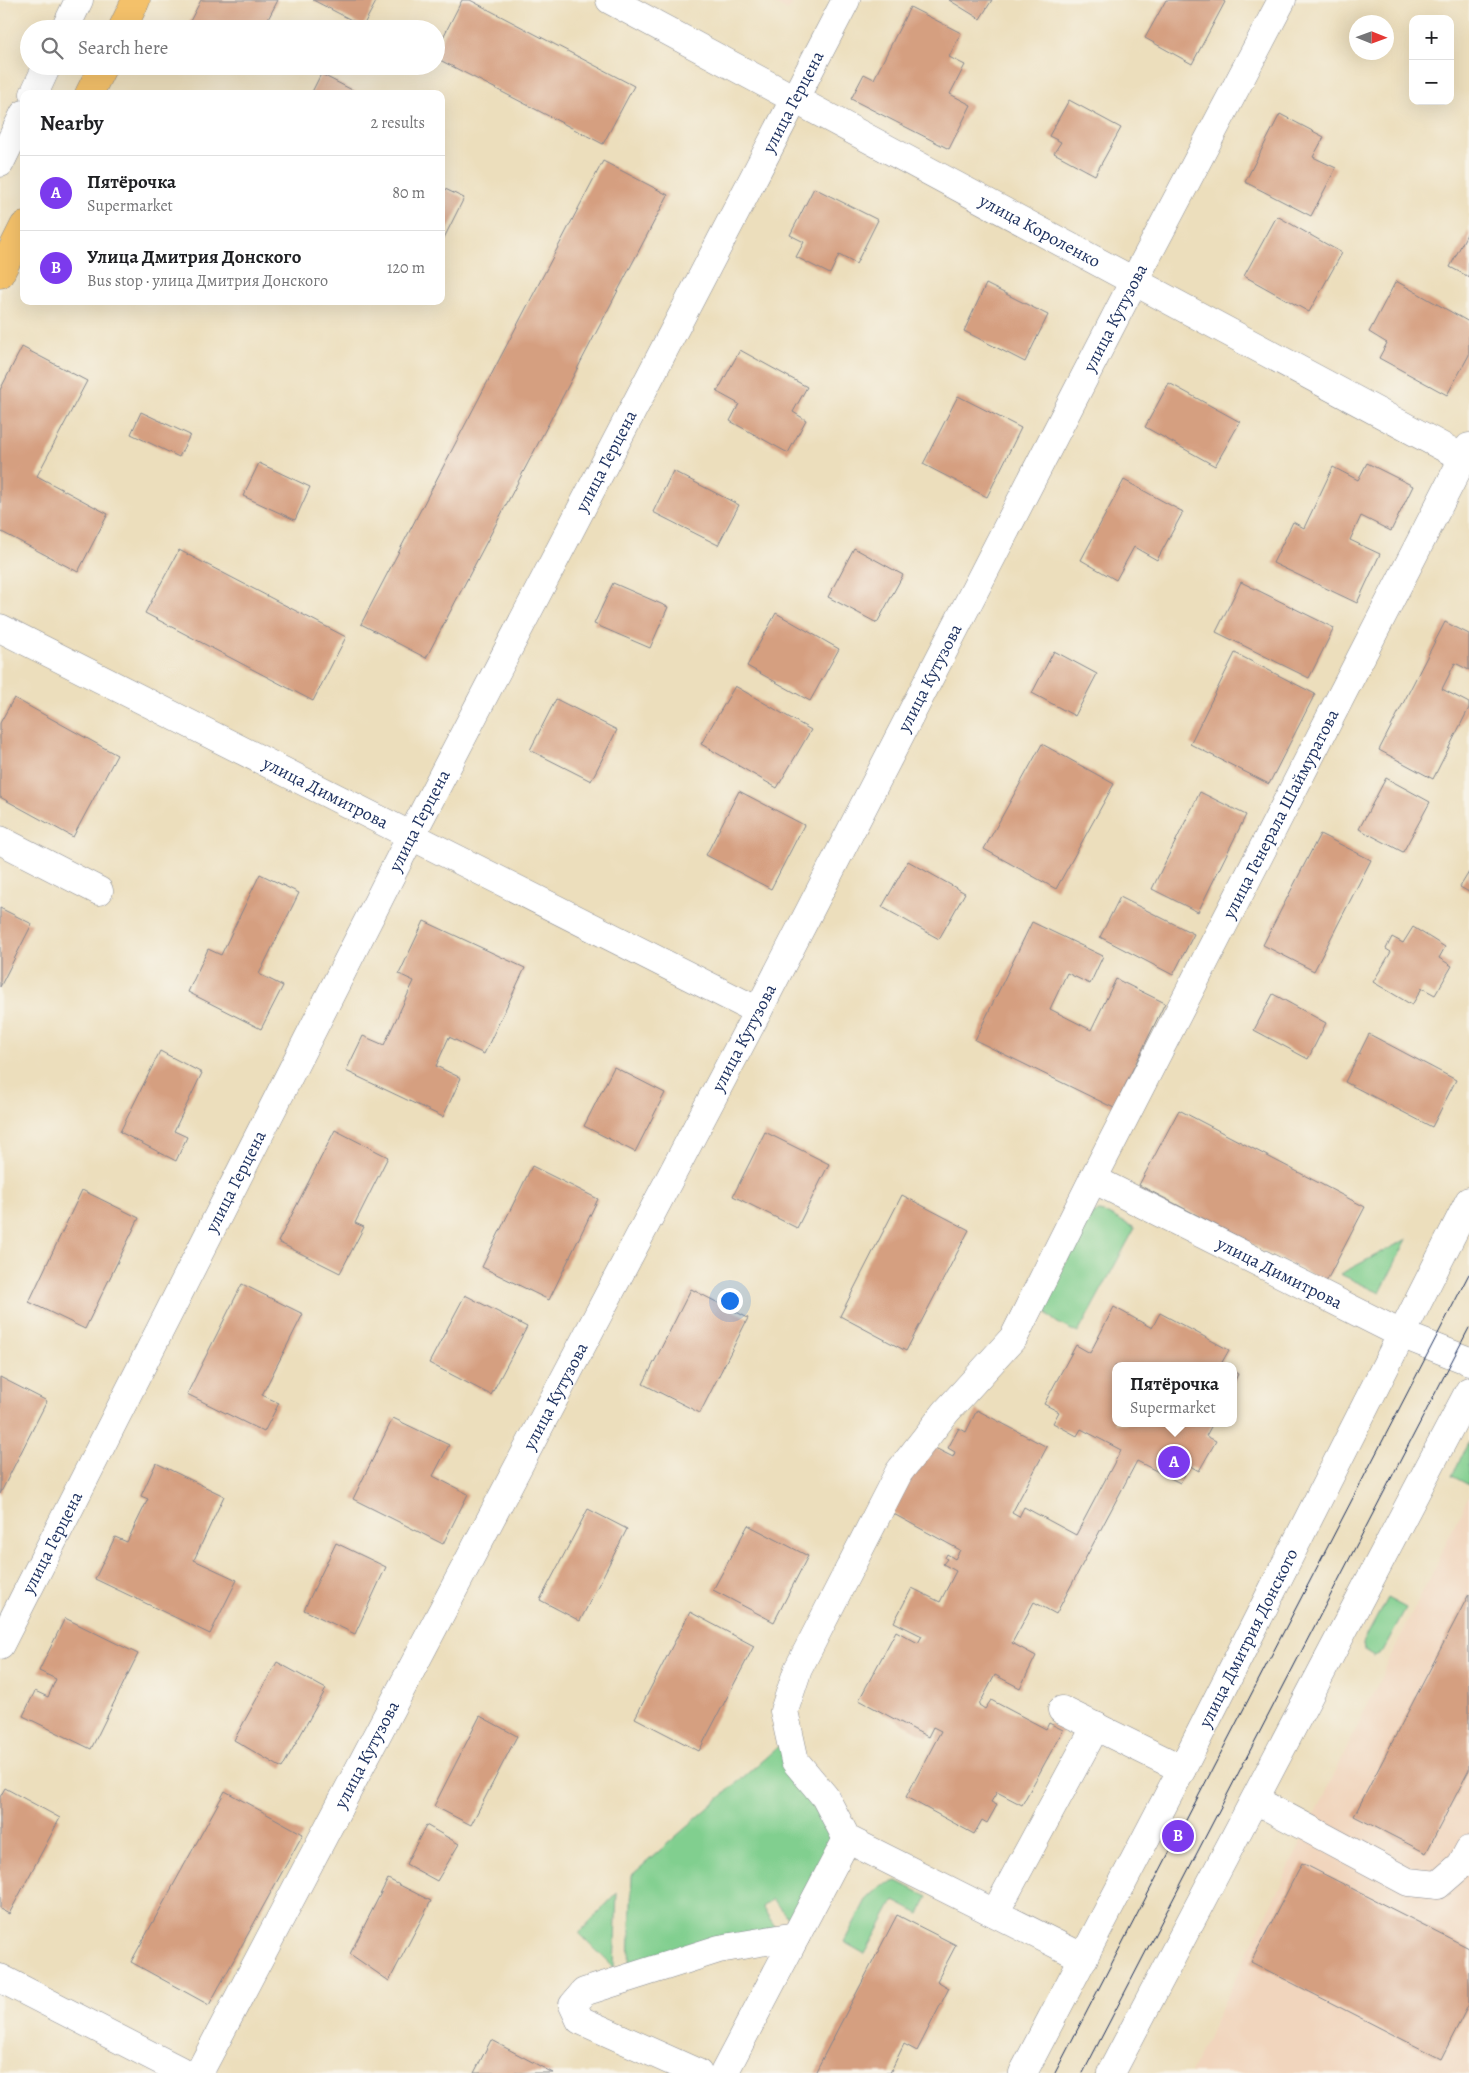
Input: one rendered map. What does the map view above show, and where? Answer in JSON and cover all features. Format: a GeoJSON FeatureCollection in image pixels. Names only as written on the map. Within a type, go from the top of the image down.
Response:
{"type":"FeatureCollection","features":[{"type":"Feature","properties":{"kind":"main road"},"geometry":{"type":"LineString","coordinates":[[126,20],[136,0]]}},
{"type":"Feature","properties":{"kind":"main road"},"geometry":{"type":"LineString","coordinates":[[91,90],[98,75]]}},
{"type":"Feature","properties":{"kind":"main road"},"geometry":{"type":"LineString","coordinates":[[0,274],[20,234]]}},
{"type":"Feature","properties":{"kind":"street"},"geometry":{"type":"LineString","coordinates":[[69,20],[79,0]]}},
{"type":"Feature","properties":{"kind":"street","name":"улица Короленко"},"geometry":{"type":"LineString","coordinates":[[610,0],[1134,281],[1467,455]]}},
{"type":"Feature","properties":{"kind":"street","name":"улица Герцена"},"geometry":{"type":"LineString","coordinates":[[0,1645],[410,836],[846,0]]}},
{"type":"Feature","properties":{"kind":"street","name":"улица Кутузова"},"geometry":{"type":"LineString","coordinates":[[199,2073],[758,1011],[1134,281],[1282,0]]}},
{"type":"Feature","properties":{"kind":"street"},"geometry":{"type":"LineString","coordinates":[[36,90],[43,75]]}},
{"type":"Feature","properties":{"kind":"street"},"geometry":{"type":"LineString","coordinates":[[0,163],[20,122]]}},
{"type":"Feature","properties":{"kind":"street","name":"улица Генерала Шаймуратова"},"geometry":{"type":"LineString","coordinates":[[847,1838],[826,1797],[795,1761],[784,1711],[798,1668],[899,1472],[946,1412],[1014,1337],[1093,1179],[1467,455]]}},
{"type":"Feature","properties":{"kind":"street","name":"улица Димитрова"},"geometry":{"type":"LineString","coordinates":[[2,633],[758,1011]]}},
{"type":"Feature","properties":{"kind":"street"},"geometry":{"type":"LineString","coordinates":[[0,840],[99,891]]}},
{"type":"Feature","properties":{"kind":"street","name":"улица Димитрова"},"geometry":{"type":"LineString","coordinates":[[1093,1179],[1400,1334],[1469,1361]]}},
{"type":"Feature","properties":{"kind":"street","name":"улица Дмитрия Донского"},"geometry":{"type":"LineString","coordinates":[[1023,2073],[1182,1769],[1400,1334],[1469,1201]]}},
{"type":"Feature","properties":{"kind":"street"},"geometry":{"type":"LineString","coordinates":[[1111,2073],[1469,1391]]}},
{"type":"Feature","properties":{"kind":"street"},"geometry":{"type":"LineString","coordinates":[[1062,1710],[1182,1769]]}},
{"type":"Feature","properties":{"kind":"street"},"geometry":{"type":"LineString","coordinates":[[995,1913],[1096,1726]]}},
{"type":"Feature","properties":{"kind":"street"},"geometry":{"type":"LineString","coordinates":[[1255,1800],[1408,1882],[1438,1885],[1461,1866],[1469,1850]]}},
{"type":"Feature","properties":{"kind":"street"},"geometry":{"type":"LineString","coordinates":[[724,2073],[847,1838],[1084,1958]]}},
{"type":"Feature","properties":{"kind":"street"},"geometry":{"type":"LineString","coordinates":[[698,2073],[580,2020],[573,2005],[584,1992],[719,1949],[796,1936]]}},
{"type":"Feature","properties":{"kind":"street"},"geometry":{"type":"LineString","coordinates":[[0,1978],[185,2073]]}},
{"type":"Feature","properties":{"kind":"shaded area"},"geometry":{"type":"Polygon","coordinates":[[[767,0],[794,0],[788,11],[767,0]]]}},
{"type":"Feature","properties":{"kind":"shaded area"},"geometry":{"type":"Polygon","coordinates":[[[1469,1495],[1469,2073],[1190,2073],[1469,1495]]]}},
{"type":"Feature","properties":{"kind":"green space"},"geometry":{"type":"Polygon","coordinates":[[[1099,1212],[1108,1214],[1135,1228],[1078,1333],[1052,1319],[1043,1304],[1092,1214],[1099,1212]]]}},
{"type":"Feature","properties":{"kind":"green space"},"geometry":{"type":"Polygon","coordinates":[[[1407,1239],[1380,1293],[1340,1274],[1407,1239]]]}},
{"type":"Feature","properties":{"kind":"green space"},"geometry":{"type":"Polygon","coordinates":[[[1469,1441],[1469,1485],[1452,1476],[1469,1441]]]}},
{"type":"Feature","properties":{"kind":"green space"},"geometry":{"type":"Polygon","coordinates":[[[1387,1598],[1406,1608],[1382,1652],[1374,1656],[1364,1650],[1363,1643],[1387,1598]]]}},
{"type":"Feature","properties":{"kind":"green space"},"geometry":{"type":"Polygon","coordinates":[[[781,1744],[787,1764],[832,1839],[790,1920],[772,1899],[762,1907],[776,1928],[629,1965],[632,1875],[781,1744]]]}},
{"type":"Feature","properties":{"kind":"green space"},"geometry":{"type":"Polygon","coordinates":[[[897,1881],[928,1897],[919,1914],[894,1901],[865,1954],[844,1942],[866,1900],[882,1885],[897,1881]]]}},
{"type":"Feature","properties":{"kind":"green space"},"geometry":{"type":"Polygon","coordinates":[[[617,1893],[614,1968],[579,1933],[617,1893]]]}},
{"type":"Feature","properties":{"kind":"building"},"geometry":{"type":"Polygon","coordinates":[[[201,0],[278,0],[268,20],[191,20],[201,0]]]}},
{"type":"Feature","properties":{"kind":"building"},"geometry":{"type":"Polygon","coordinates":[[[313,0],[377,0],[366,20],[351,20],[313,0]]]}},
{"type":"Feature","properties":{"kind":"building"},"geometry":{"type":"Polygon","coordinates":[[[462,0],[470,0],[634,86],[603,144],[445,63],[445,33],[462,0]]]}},
{"type":"Feature","properties":{"kind":"building"},"geometry":{"type":"Polygon","coordinates":[[[949,0],[992,0],[980,19],[949,0]]]}},
{"type":"Feature","properties":{"kind":"building"},"geometry":{"type":"Polygon","coordinates":[[[1166,0],[1222,0],[1225,2],[1192,64],[1145,38],[1166,0]]]}},
{"type":"Feature","properties":{"kind":"building"},"geometry":{"type":"Polygon","coordinates":[[[910,7],[961,33],[949,57],[965,65],[950,94],[971,105],[949,149],[851,99],[864,74],[874,79],[910,7]]]}},
{"type":"Feature","properties":{"kind":"building"},"geometry":{"type":"Polygon","coordinates":[[[320,75],[323,75],[352,90],[313,90],[320,75]]]}},
{"type":"Feature","properties":{"kind":"building"},"geometry":{"type":"Polygon","coordinates":[[[1069,100],[1121,128],[1095,175],[1054,153],[1061,142],[1049,136],[1069,100]]]}},
{"type":"Feature","properties":{"kind":"building"},"geometry":{"type":"Polygon","coordinates":[[[1280,114],[1324,137],[1313,157],[1336,168],[1311,216],[1245,182],[1280,114]]]}},
{"type":"Feature","properties":{"kind":"building"},"geometry":{"type":"Polygon","coordinates":[[[603,161],[668,195],[426,658],[361,624],[603,161]]]}},
{"type":"Feature","properties":{"kind":"building"},"geometry":{"type":"Polygon","coordinates":[[[814,188],[878,220],[856,264],[839,255],[830,274],[796,257],[804,242],[790,235],[814,188]]]}},
{"type":"Feature","properties":{"kind":"building"},"geometry":{"type":"Polygon","coordinates":[[[445,189],[464,198],[445,236],[445,189]]]}},
{"type":"Feature","properties":{"kind":"building"},"geometry":{"type":"Polygon","coordinates":[[[1277,216],[1342,253],[1309,312],[1244,276],[1277,216]]]}},
{"type":"Feature","properties":{"kind":"building"},"geometry":{"type":"Polygon","coordinates":[[[1469,230],[1469,277],[1450,267],[1469,230]]]}},
{"type":"Feature","properties":{"kind":"building"},"geometry":{"type":"Polygon","coordinates":[[[1396,281],[1469,322],[1469,355],[1447,395],[1379,358],[1387,343],[1369,332],[1396,281]]]}},
{"type":"Feature","properties":{"kind":"building"},"geometry":{"type":"Polygon","coordinates":[[[986,284],[1048,315],[1025,362],[964,331],[986,284]]]}},
{"type":"Feature","properties":{"kind":"building"},"geometry":{"type":"Polygon","coordinates":[[[22,347],[87,381],[37,476],[108,514],[78,572],[0,531],[0,390],[22,347]]]}},
{"type":"Feature","properties":{"kind":"building"},"geometry":{"type":"Polygon","coordinates":[[[740,350],[807,387],[793,412],[806,420],[788,453],[730,421],[739,404],[717,392],[740,350]]]}},
{"type":"Feature","properties":{"kind":"building"},"geometry":{"type":"Polygon","coordinates":[[[1169,383],[1240,422],[1215,466],[1145,427],[1169,383]]]}},
{"type":"Feature","properties":{"kind":"building"},"geometry":{"type":"Polygon","coordinates":[[[958,396],[1021,428],[987,497],[923,464],[958,396]]]}},
{"type":"Feature","properties":{"kind":"building"},"geometry":{"type":"Polygon","coordinates":[[[141,412],[190,435],[179,457],[131,434],[141,412]]]}},
{"type":"Feature","properties":{"kind":"building"},"geometry":{"type":"Polygon","coordinates":[[[259,463],[310,487],[295,520],[243,496],[259,463]]]}},
{"type":"Feature","properties":{"kind":"building"},"geometry":{"type":"Polygon","coordinates":[[[1367,463],[1413,486],[1391,531],[1361,516],[1350,540],[1380,554],[1357,603],[1273,563],[1293,522],[1304,528],[1333,467],[1358,480],[1367,463]]]}},
{"type":"Feature","properties":{"kind":"building"},"geometry":{"type":"Polygon","coordinates":[[[673,471],[739,505],[718,545],[653,512],[673,471]]]}},
{"type":"Feature","properties":{"kind":"building"},"geometry":{"type":"Polygon","coordinates":[[[1124,480],[1183,512],[1157,560],[1134,547],[1116,580],[1081,560],[1124,480]]]}},
{"type":"Feature","properties":{"kind":"building"},"geometry":{"type":"Polygon","coordinates":[[[854,548],[903,575],[877,623],[828,597],[854,548]]]}},
{"type":"Feature","properties":{"kind":"building"},"geometry":{"type":"Polygon","coordinates":[[[179,550],[346,637],[313,701],[145,613],[179,550]]]}},
{"type":"Feature","properties":{"kind":"building"},"geometry":{"type":"Polygon","coordinates":[[[1241,582],[1334,628],[1309,678],[1216,632],[1241,582]]]}},
{"type":"Feature","properties":{"kind":"building"},"geometry":{"type":"Polygon","coordinates":[[[613,583],[668,607],[650,648],[594,624],[613,583]]]}},
{"type":"Feature","properties":{"kind":"building"},"geometry":{"type":"Polygon","coordinates":[[[776,613],[839,649],[810,701],[747,666],[776,613]]]}},
{"type":"Feature","properties":{"kind":"building"},"geometry":{"type":"Polygon","coordinates":[[[1445,622],[1469,634],[1469,670],[1455,663],[1442,689],[1469,703],[1469,708],[1433,779],[1379,750],[1445,622]]]}},
{"type":"Feature","properties":{"kind":"building"},"geometry":{"type":"Polygon","coordinates":[[[1054,651],[1097,674],[1075,716],[1032,693],[1054,651]]]}},
{"type":"Feature","properties":{"kind":"building"},"geometry":{"type":"Polygon","coordinates":[[[1235,653],[1315,694],[1269,784],[1190,744],[1235,653]]]}},
{"type":"Feature","properties":{"kind":"building"},"geometry":{"type":"Polygon","coordinates":[[[735,686],[811,730],[777,788],[701,744],[735,686]]]}},
{"type":"Feature","properties":{"kind":"building"},"geometry":{"type":"Polygon","coordinates":[[[14,698],[117,755],[73,837],[0,797],[0,723],[14,698]]]}},
{"type":"Feature","properties":{"kind":"building"},"geometry":{"type":"Polygon","coordinates":[[[556,699],[617,730],[591,781],[530,750],[556,699]]]}},
{"type":"Feature","properties":{"kind":"building"},"geometry":{"type":"Polygon","coordinates":[[[1042,744],[1114,784],[1056,889],[984,849],[1042,744]]]}},
{"type":"Feature","properties":{"kind":"building"},"geometry":{"type":"Polygon","coordinates":[[[1386,778],[1430,802],[1403,852],[1359,829],[1386,778]]]}},
{"type":"Feature","properties":{"kind":"building"},"geometry":{"type":"Polygon","coordinates":[[[739,791],[804,825],[771,889],[706,855],[739,791]]]}},
{"type":"Feature","properties":{"kind":"building"},"geometry":{"type":"Polygon","coordinates":[[[1200,792],[1246,815],[1198,912],[1152,889],[1200,792]]]}},
{"type":"Feature","properties":{"kind":"building"},"geometry":{"type":"Polygon","coordinates":[[[1320,834],[1371,860],[1314,971],[1263,945],[1320,834]]]}},
{"type":"Feature","properties":{"kind":"building"},"geometry":{"type":"Polygon","coordinates":[[[908,861],[965,893],[939,939],[882,907],[908,861]]]}},
{"type":"Feature","properties":{"kind":"building"},"geometry":{"type":"Polygon","coordinates":[[[1469,872],[1469,892],[1460,887],[1469,872]]]}},
{"type":"Feature","properties":{"kind":"building"},"geometry":{"type":"Polygon","coordinates":[[[260,874],[299,893],[259,974],[283,986],[261,1029],[188,992],[208,949],[221,955],[260,874]]]}},
{"type":"Feature","properties":{"kind":"building"},"geometry":{"type":"Polygon","coordinates":[[[1120,897],[1194,934],[1173,975],[1100,937],[1120,897]]]}},
{"type":"Feature","properties":{"kind":"building"},"geometry":{"type":"Polygon","coordinates":[[[0,908],[32,924],[0,987],[0,908]]]}},
{"type":"Feature","properties":{"kind":"building"},"geometry":{"type":"Polygon","coordinates":[[[424,921],[525,968],[484,1054],[449,1037],[436,1066],[461,1078],[443,1117],[346,1071],[363,1036],[384,1045],[414,981],[399,974],[424,921]]]}},
{"type":"Feature","properties":{"kind":"building"},"geometry":{"type":"Polygon","coordinates":[[[1032,922],[1103,956],[1090,984],[1067,973],[1050,1009],[1091,1030],[1116,979],[1165,1003],[1114,1108],[975,1040],[1032,922]]]}},
{"type":"Feature","properties":{"kind":"building"},"geometry":{"type":"Polygon","coordinates":[[[1413,927],[1445,947],[1439,958],[1452,966],[1435,995],[1422,988],[1412,1005],[1373,982],[1391,952],[1386,949],[1392,937],[1403,943],[1413,927]]]}},
{"type":"Feature","properties":{"kind":"building"},"geometry":{"type":"Polygon","coordinates":[[[1273,994],[1326,1023],[1308,1059],[1254,1030],[1273,994]]]}},
{"type":"Feature","properties":{"kind":"building"},"geometry":{"type":"Polygon","coordinates":[[[1369,1034],[1456,1080],[1432,1127],[1345,1082],[1369,1034]]]}},
{"type":"Feature","properties":{"kind":"building"},"geometry":{"type":"Polygon","coordinates":[[[160,1051],[202,1073],[174,1131],[187,1137],[176,1161],[120,1132],[160,1051]]]}},
{"type":"Feature","properties":{"kind":"building"},"geometry":{"type":"Polygon","coordinates":[[[614,1067],[665,1093],[635,1152],[584,1126],[614,1067]]]}},
{"type":"Feature","properties":{"kind":"building"},"geometry":{"type":"Polygon","coordinates":[[[1179,1110],[1365,1207],[1326,1282],[1139,1185],[1179,1110]]]}},
{"type":"Feature","properties":{"kind":"building"},"geometry":{"type":"Polygon","coordinates":[[[335,1130],[388,1157],[355,1223],[364,1227],[340,1273],[278,1242],[335,1130]]]}},
{"type":"Feature","properties":{"kind":"building"},"geometry":{"type":"Polygon","coordinates":[[[765,1132],[829,1164],[797,1228],[733,1196],[765,1132]]]}},
{"type":"Feature","properties":{"kind":"building"},"geometry":{"type":"Polygon","coordinates":[[[532,1166],[598,1199],[549,1300],[482,1267],[532,1166]]]}},
{"type":"Feature","properties":{"kind":"building"},"geometry":{"type":"Polygon","coordinates":[[[82,1190],[139,1218],[85,1329],[29,1302],[82,1190]]]}},
{"type":"Feature","properties":{"kind":"building"},"geometry":{"type":"Polygon","coordinates":[[[902,1195],[969,1230],[906,1351],[840,1316],[902,1195]]]}},
{"type":"Feature","properties":{"kind":"building"},"geometry":{"type":"Polygon","coordinates":[[[242,1284],[303,1314],[262,1395],[279,1403],[264,1432],[187,1394],[242,1284]]]}},
{"type":"Feature","properties":{"kind":"building"},"geometry":{"type":"Polygon","coordinates":[[[691,1289],[748,1318],[700,1413],[643,1384],[691,1289]]]}},
{"type":"Feature","properties":{"kind":"building"},"geometry":{"type":"Polygon","coordinates":[[[465,1295],[527,1327],[491,1395],[429,1363],[465,1295]]]}},
{"type":"Feature","properties":{"kind":"building"},"geometry":{"type":"Polygon","coordinates":[[[1114,1307],[1152,1328],[1160,1313],[1229,1350],[1222,1362],[1112,1362],[1112,1427],[1211,1427],[1206,1436],[1216,1441],[1199,1471],[1190,1466],[1180,1483],[1137,1461],[1056,1614],[1034,1602],[1012,1643],[1036,1656],[1020,1688],[995,1675],[979,1705],[985,1709],[991,1700],[1046,1729],[1049,1723],[1063,1730],[1022,1805],[997,1792],[991,1802],[997,1805],[987,1823],[982,1820],[974,1834],[906,1797],[941,1731],[933,1727],[928,1737],[859,1700],[896,1631],[918,1643],[922,1636],[894,1622],[912,1588],[940,1602],[956,1571],[943,1564],[947,1559],[945,1558],[947,1554],[955,1559],[960,1550],[890,1512],[927,1444],[953,1457],[955,1452],[948,1448],[959,1428],[966,1432],[977,1410],[1047,1447],[1012,1513],[1019,1517],[1024,1507],[1076,1535],[1121,1450],[1081,1429],[1077,1436],[1053,1423],[1059,1412],[1044,1404],[1076,1345],[1090,1353],[1114,1307]]]}},
{"type":"Feature","properties":{"kind":"building"},"geometry":{"type":"Polygon","coordinates":[[[0,1377],[47,1401],[0,1494],[0,1377]]]}},
{"type":"Feature","properties":{"kind":"building"},"geometry":{"type":"Polygon","coordinates":[[[393,1418],[449,1445],[433,1476],[468,1494],[443,1544],[353,1499],[393,1418]]]}},
{"type":"Feature","properties":{"kind":"building"},"geometry":{"type":"Polygon","coordinates":[[[156,1463],[224,1496],[194,1560],[237,1580],[210,1634],[95,1579],[115,1537],[127,1542],[148,1499],[141,1496],[156,1463]]]}},
{"type":"Feature","properties":{"kind":"building"},"geometry":{"type":"Polygon","coordinates":[[[588,1509],[627,1529],[580,1621],[540,1600],[588,1509]]]}},
{"type":"Feature","properties":{"kind":"building"},"geometry":{"type":"Polygon","coordinates":[[[748,1525],[808,1556],[774,1622],[713,1590],[748,1525]]]}},
{"type":"Feature","properties":{"kind":"building"},"geometry":{"type":"Polygon","coordinates":[[[336,1543],[386,1567],[355,1634],[304,1610],[336,1543]]]}},
{"type":"Feature","properties":{"kind":"building"},"geometry":{"type":"Polygon","coordinates":[[[1469,1594],[1469,1770],[1426,1853],[1354,1816],[1469,1594]]]}},
{"type":"Feature","properties":{"kind":"building"},"geometry":{"type":"Polygon","coordinates":[[[690,1612],[754,1646],[699,1751],[635,1718],[690,1612]]]}},
{"type":"Feature","properties":{"kind":"building"},"geometry":{"type":"Polygon","coordinates":[[[65,1618],[138,1654],[91,1749],[23,1716],[35,1691],[48,1697],[56,1679],[39,1671],[65,1618]]]}},
{"type":"Feature","properties":{"kind":"building"},"geometry":{"type":"Polygon","coordinates":[[[277,1662],[326,1689],[282,1768],[234,1740],[277,1662]]]}},
{"type":"Feature","properties":{"kind":"building"},"geometry":{"type":"Polygon","coordinates":[[[480,1716],[517,1736],[471,1825],[434,1806],[480,1716]]]}},
{"type":"Feature","properties":{"kind":"building"},"geometry":{"type":"Polygon","coordinates":[[[5,1788],[60,1818],[9,1914],[0,1909],[0,1797],[5,1788]]]}},
{"type":"Feature","properties":{"kind":"building"},"geometry":{"type":"Polygon","coordinates":[[[225,1791],[303,1834],[209,2005],[131,1962],[225,1791]]]}},
{"type":"Feature","properties":{"kind":"building"},"geometry":{"type":"Polygon","coordinates":[[[426,1825],[459,1844],[437,1881],[406,1864],[426,1825]]]}},
{"type":"Feature","properties":{"kind":"building"},"geometry":{"type":"Polygon","coordinates":[[[1302,1863],[1469,1948],[1469,2004],[1441,2059],[1251,1962],[1302,1863]]]}},
{"type":"Feature","properties":{"kind":"building"},"geometry":{"type":"Polygon","coordinates":[[[388,1879],[431,1901],[389,1981],[350,1954],[388,1879]]]}},
{"type":"Feature","properties":{"kind":"building"},"geometry":{"type":"Polygon","coordinates":[[[897,1915],[956,1945],[937,1981],[949,1988],[917,2051],[904,2044],[890,2073],[815,2073],[897,1915]]]}},
{"type":"Feature","properties":{"kind":"building"},"geometry":{"type":"Polygon","coordinates":[[[491,2040],[553,2073],[474,2073],[491,2040]]]}},
{"type":"Feature","properties":{"kind":"tram line"},"geometry":{"type":"LineString","coordinates":[[1055,2073],[1469,1274]]}},
{"type":"Feature","properties":{"kind":"tram line"},"geometry":{"type":"LineString","coordinates":[[1083,2073],[1469,1328]]}},
{"type":"Feature","properties":{"kind":"place","name":"Пятёрочка"},"geometry":{"type":"Point","coordinates":[1174,1462]}},
{"type":"Feature","properties":{"kind":"place","name":"Улица Дмитрия Донского"},"geometry":{"type":"Point","coordinates":[1178,1836]}}]}
